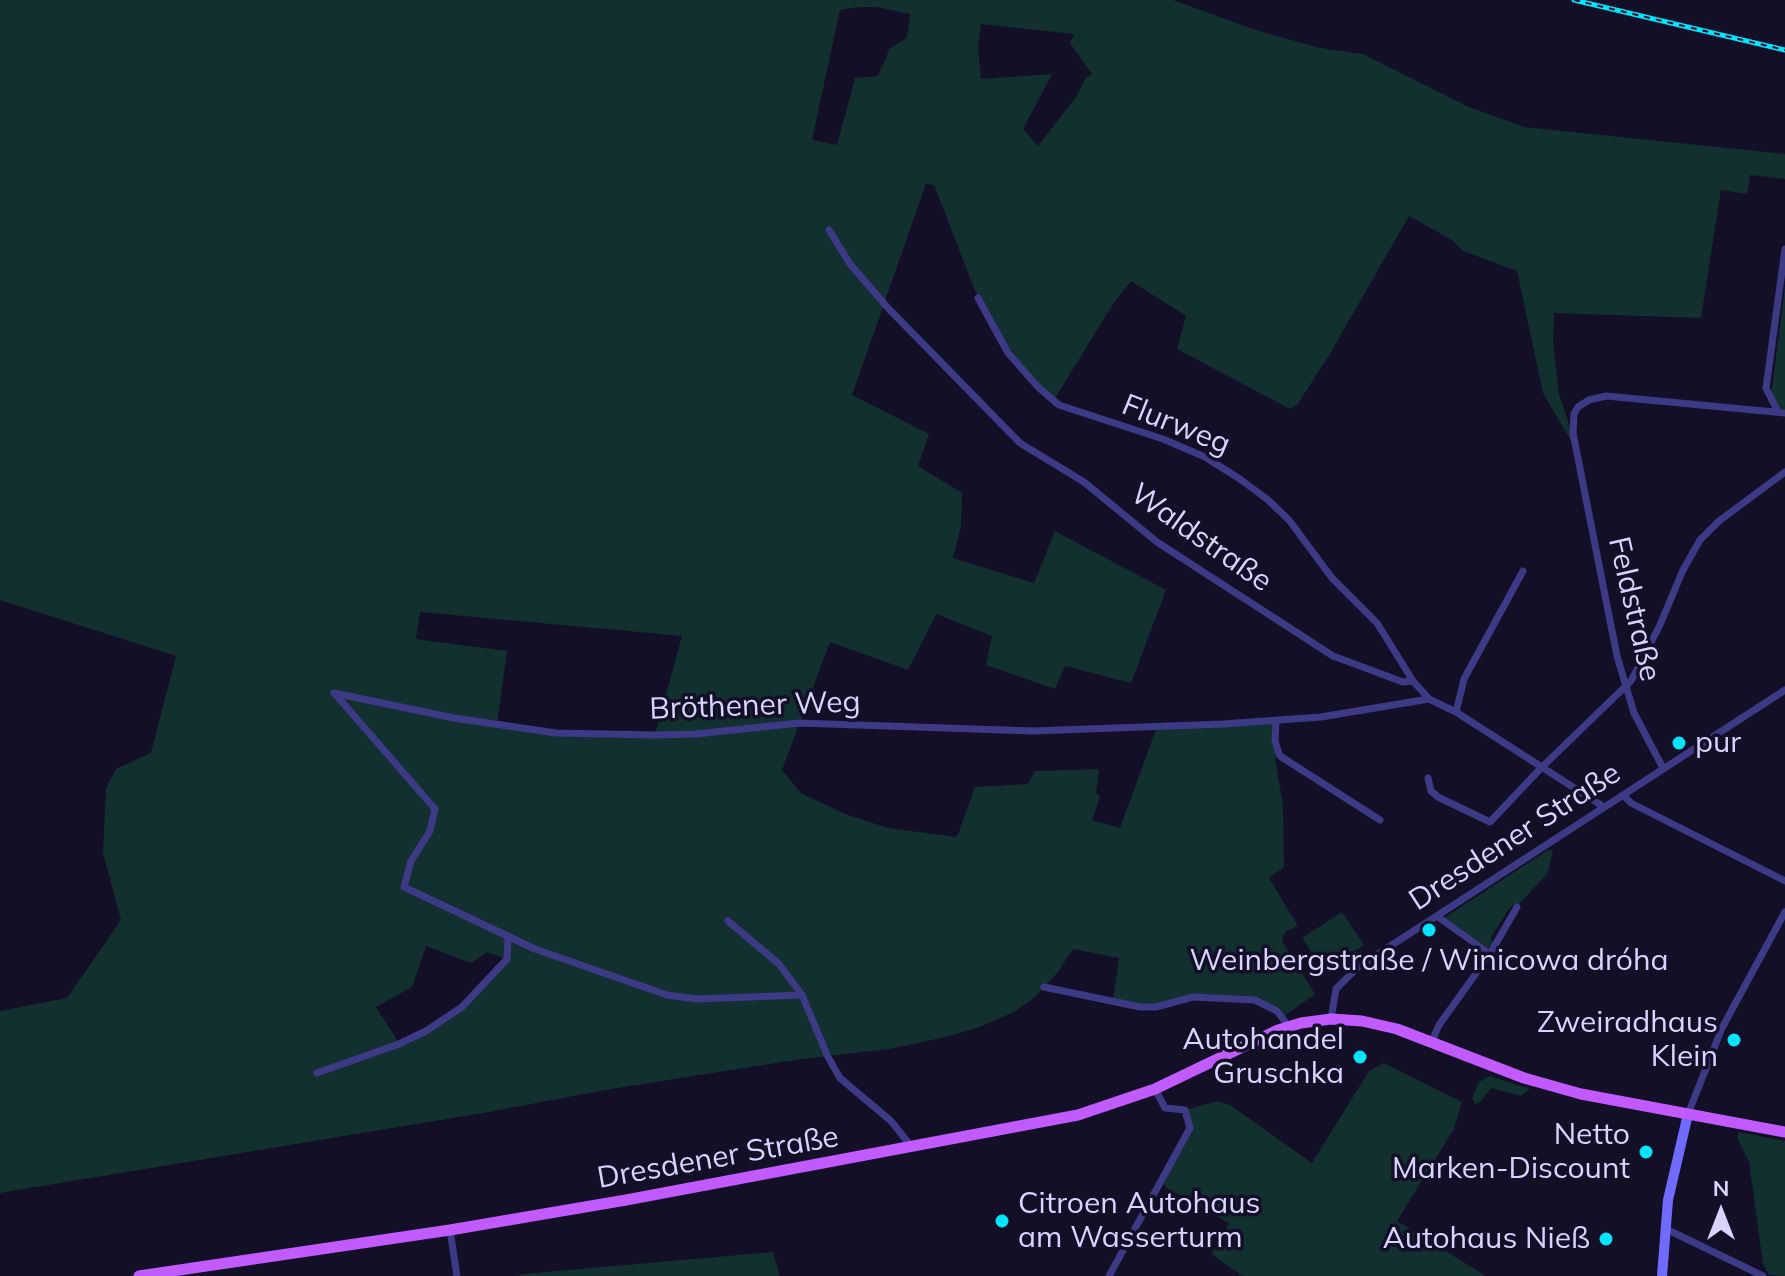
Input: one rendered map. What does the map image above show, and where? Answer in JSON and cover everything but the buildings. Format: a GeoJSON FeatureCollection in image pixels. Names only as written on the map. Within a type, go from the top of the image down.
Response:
{"type":"FeatureCollection","features":[{"type":"Feature","properties":{"kind":"main road"},"geometry":{"type":"LineString","coordinates":[[1331,1019],[1381,1024],[1556,1088],[1785,1132]]}},
{"type":"Feature","properties":{"kind":"main road","name":"Dresdener Straße"},"geometry":{"type":"LineString","coordinates":[[139,1276],[450,1230],[1078,1115],[1155,1089],[1289,1027],[1331,1019]]}},
{"type":"Feature","properties":{"kind":"main road"},"geometry":{"type":"LineString","coordinates":[[1662,1276],[1664,1228],[1688,1114]]}},
{"type":"Feature","properties":{"kind":"street","name":"Waldstraße"},"geometry":{"type":"LineString","coordinates":[[829,230],[850,264],[888,308],[1020,443],[1084,482],[1157,542],[1333,656],[1403,682],[1413,681]]}},
{"type":"Feature","properties":{"kind":"street"},"geometry":{"type":"LineString","coordinates":[[1782,413],[1766,388],[1785,249]]}},
{"type":"Feature","properties":{"kind":"street","name":"Flurweg"},"geometry":{"type":"LineString","coordinates":[[978,298],[1008,353],[1059,405],[1163,439],[1205,457],[1268,500],[1289,520],[1332,578],[1377,623],[1413,681]]}},
{"type":"Feature","properties":{"kind":"street","name":"Feldstraße"},"geometry":{"type":"LineString","coordinates":[[1663,768],[1634,713],[1625,687],[1593,543],[1573,433],[1574,414],[1589,400],[1627,396],[1782,413]]}},
{"type":"Feature","properties":{"kind":"street"},"geometry":{"type":"LineString","coordinates":[[1428,778],[1431,791],[1438,797],[1490,822],[1635,675],[1700,540],[1719,521],[1785,472]]}},
{"type":"Feature","properties":{"kind":"street"},"geometry":{"type":"LineString","coordinates":[[1456,712],[1464,679],[1523,571]]}},
{"type":"Feature","properties":{"kind":"street"},"geometry":{"type":"LineString","coordinates":[[1413,681],[1429,699],[1456,712],[1604,807]]}},
{"type":"Feature","properties":{"kind":"street","name":"Dresdener Straße"},"geometry":{"type":"LineString","coordinates":[[1331,1019],[1333,999],[1342,980],[1358,967],[1785,690]]}},
{"type":"Feature","properties":{"kind":"street","name":"Bröthener Weg"},"geometry":{"type":"LineString","coordinates":[[508,937],[404,887],[411,861],[430,831],[435,809],[334,693],[454,718],[565,733],[696,734],[799,723],[1033,731],[1276,721],[1429,699]]}},
{"type":"Feature","properties":{"kind":"street"},"geometry":{"type":"LineString","coordinates":[[1276,721],[1275,741],[1280,756],[1380,820]]}},
{"type":"Feature","properties":{"kind":"street"},"geometry":{"type":"LineString","coordinates":[[1623,795],[1631,803],[1785,881]]}},
{"type":"Feature","properties":{"kind":"street"},"geometry":{"type":"LineString","coordinates":[[1432,1041],[1439,1025],[1490,954],[1517,907]]}},
{"type":"Feature","properties":{"kind":"street"},"geometry":{"type":"LineString","coordinates":[[1688,1114],[1722,1028],[1785,912]]}},
{"type":"Feature","properties":{"kind":"street"},"geometry":{"type":"LineString","coordinates":[[1438,917],[1490,954]]}},
{"type":"Feature","properties":{"kind":"street"},"geometry":{"type":"LineString","coordinates":[[728,921],[779,964],[802,995],[840,1078],[891,1121],[911,1146]]}},
{"type":"Feature","properties":{"kind":"street"},"geometry":{"type":"LineString","coordinates":[[317,1073],[399,1044],[426,1031],[462,1007],[507,959],[508,937],[586,969],[667,995],[697,999],[802,995]]}},
{"type":"Feature","properties":{"kind":"street"},"geometry":{"type":"LineString","coordinates":[[1044,987],[1140,1007],[1156,1007],[1193,997],[1255,1000],[1277,1011],[1289,1027]]}},
{"type":"Feature","properties":{"kind":"street"},"geometry":{"type":"LineString","coordinates":[[1109,1276],[1190,1128],[1185,1110],[1165,1108],[1155,1089]]}},
{"type":"Feature","properties":{"kind":"street"},"geometry":{"type":"LineString","coordinates":[[1664,1228],[1763,1276]]}},
{"type":"Feature","properties":{"kind":"street"},"geometry":{"type":"LineString","coordinates":[[450,1230],[457,1276]]}},
{"type":"Feature","properties":{"kind":"green space"},"geometry":{"type":"Polygon","coordinates":[[[0,0],[1173,0],[1256,30],[1320,48],[1363,54],[1469,107],[1524,127],[1785,154],[1785,179],[1750,175],[1747,194],[1721,190],[1701,318],[1554,313],[1553,343],[1559,394],[1578,453],[1543,393],[1517,271],[1463,251],[1452,240],[1409,216],[1328,357],[1297,405],[1290,409],[1177,349],[1186,316],[1131,281],[1113,304],[1054,400],[1008,352],[978,298],[934,185],[926,184],[852,395],[929,434],[918,466],[962,493],[961,526],[953,558],[1034,583],[1055,531],[1166,590],[1131,683],[1065,666],[1055,689],[986,665],[992,636],[936,614],[908,670],[830,642],[782,770],[801,793],[845,814],[888,828],[957,837],[975,787],[1028,784],[1035,771],[1099,769],[1096,793],[1100,797],[1092,820],[1120,828],[1157,727],[1276,721],[1278,754],[1275,759],[1283,806],[1284,867],[1269,878],[1298,926],[1285,932],[1282,941],[1315,994],[1283,1017],[1269,1005],[1193,997],[1156,1007],[1113,1001],[1119,958],[1073,949],[1058,972],[1034,998],[1014,1012],[946,1037],[889,1049],[795,1060],[611,1089],[0,1193],[0,1011],[67,998],[121,920],[103,853],[106,788],[116,769],[151,753],[176,656],[0,600],[0,0]],[[876,7],[840,10],[812,140],[837,145],[855,78],[878,76],[890,48],[907,38],[910,14],[876,7]],[[981,24],[978,47],[981,79],[1052,74],[1023,129],[1038,146],[1076,97],[1086,77],[1092,74],[1070,43],[1074,34],[981,24]],[[420,612],[416,639],[507,651],[497,724],[556,733],[655,735],[682,636],[420,612]],[[426,946],[412,987],[376,1007],[399,1043],[461,1007],[506,959],[487,952],[471,963],[426,946]]]}},
{"type":"Feature","properties":{"kind":"green space"},"geometry":{"type":"Polygon","coordinates":[[[1785,286],[1785,409],[1780,409],[1771,396],[1785,286]]]}},
{"type":"Feature","properties":{"kind":"green space"},"geometry":{"type":"Polygon","coordinates":[[[1548,850],[1553,850],[1548,873],[1518,905],[1514,904],[1507,912],[1490,939],[1494,942],[1492,947],[1488,948],[1444,918],[1548,850]]]}},
{"type":"Feature","properties":{"kind":"green space"},"geometry":{"type":"Polygon","coordinates":[[[1342,912],[1364,945],[1325,972],[1302,938],[1342,912]]]}},
{"type":"Feature","properties":{"kind":"green space"},"geometry":{"type":"Polygon","coordinates":[[[1384,1063],[1462,1102],[1454,1129],[1397,1221],[1486,1276],[1243,1276],[1211,1254],[1229,1223],[1165,1187],[1162,1180],[1187,1135],[1185,1110],[1218,1101],[1230,1105],[1312,1163],[1369,1071],[1384,1063]]]}},
{"type":"Feature","properties":{"kind":"green space"},"geometry":{"type":"Polygon","coordinates":[[[1490,1076],[1530,1089],[1521,1096],[1491,1088],[1475,1104],[1472,1098],[1479,1082],[1490,1076]]]}},
{"type":"Feature","properties":{"kind":"green space"},"geometry":{"type":"Polygon","coordinates":[[[1738,1132],[1785,1141],[1785,1276],[1769,1275],[1763,1263],[1749,1162],[1738,1140],[1738,1132]]]}},
{"type":"Feature","properties":{"kind":"green space"},"geometry":{"type":"Polygon","coordinates":[[[773,1252],[780,1276],[516,1276],[523,1274],[773,1252]]]}},
{"type":"Feature","properties":{"kind":"railway"},"geometry":{"type":"LineString","coordinates":[[1574,0],[1785,50]]}},
{"type":"Feature","properties":{"kind":"place","name":"pur"},"geometry":{"type":"Point","coordinates":[1679,743]}},
{"type":"Feature","properties":{"kind":"place","name":"Weinbergstraße / Winicowa dróha"},"geometry":{"type":"Point","coordinates":[1429,930]}},
{"type":"Feature","properties":{"kind":"place","name":"Zweiradhaus Klein"},"geometry":{"type":"Point","coordinates":[1734,1040]}},
{"type":"Feature","properties":{"kind":"place","name":"Autohandel Gruschka"},"geometry":{"type":"Point","coordinates":[1360,1057]}},
{"type":"Feature","properties":{"kind":"place","name":"Netto Marken-Discount"},"geometry":{"type":"Point","coordinates":[1646,1152]}},
{"type":"Feature","properties":{"kind":"place","name":"Citroen Autohaus am Wasserturm"},"geometry":{"type":"Point","coordinates":[1002,1221]}},
{"type":"Feature","properties":{"kind":"place","name":"Autohaus Nieß"},"geometry":{"type":"Point","coordinates":[1606,1239]}}]}
